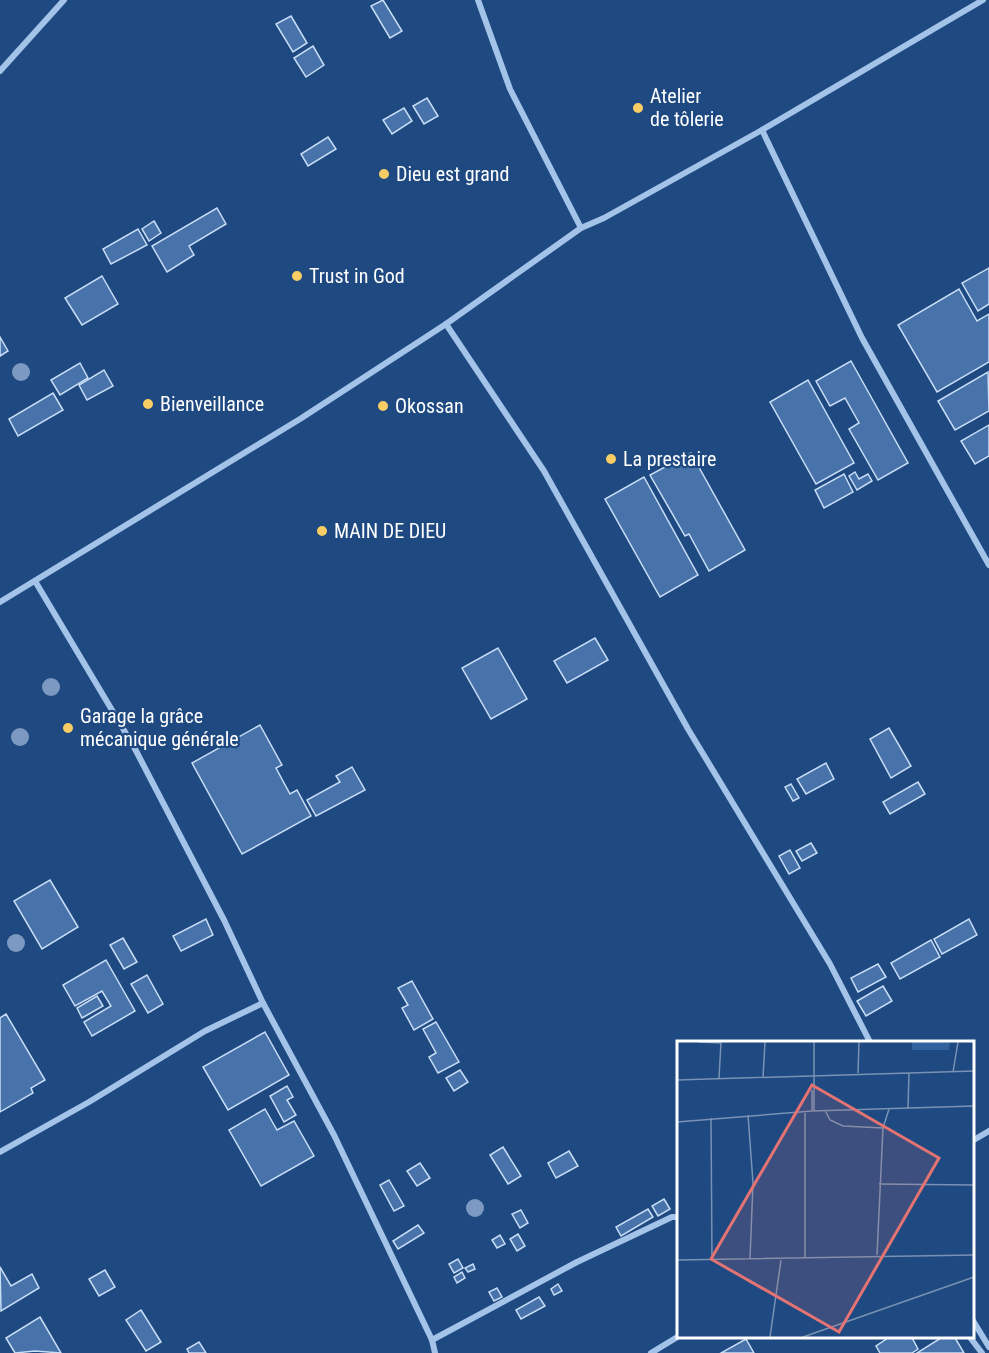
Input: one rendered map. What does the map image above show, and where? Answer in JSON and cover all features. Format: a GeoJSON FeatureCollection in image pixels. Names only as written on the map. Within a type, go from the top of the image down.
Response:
{"type":"FeatureCollection","features":[{"type":"Feature","properties":{"kind":"street"},"geometry":{"type":"LineString","coordinates":[[0,71],[64,0]]}},
{"type":"Feature","properties":{"kind":"street"},"geometry":{"type":"LineString","coordinates":[[478,0],[510,89],[581,228]]}},
{"type":"Feature","properties":{"kind":"street"},"geometry":{"type":"LineString","coordinates":[[0,602],[300,419],[446,324],[581,228],[604,218],[762,130],[985,0],[989,5]]}},
{"type":"Feature","properties":{"kind":"street"},"geometry":{"type":"LineString","coordinates":[[762,130],[862,338],[989,565]]}},
{"type":"Feature","properties":{"kind":"street"},"geometry":{"type":"LineString","coordinates":[[446,324],[544,471],[688,729],[830,964],[869,1041]]}},
{"type":"Feature","properties":{"kind":"street"},"geometry":{"type":"LineString","coordinates":[[35,580],[134,747],[225,920],[263,1003],[334,1135],[432,1340],[435,1353]]}},
{"type":"Feature","properties":{"kind":"street"},"geometry":{"type":"LineString","coordinates":[[0,1152],[89,1102],[205,1031],[263,1003]]}},
{"type":"Feature","properties":{"kind":"street"},"geometry":{"type":"LineString","coordinates":[[974,1140],[989,1131]]}},
{"type":"Feature","properties":{"kind":"street"},"geometry":{"type":"LineString","coordinates":[[432,1340],[577,1262],[672,1217],[677,1217]]}},
{"type":"Feature","properties":{"kind":"street"},"geometry":{"type":"LineString","coordinates":[[974,1322],[989,1347]]}},
{"type":"Feature","properties":{"kind":"street"},"geometry":{"type":"LineString","coordinates":[[651,1353],[677,1337]]}},
{"type":"Feature","properties":{"kind":"street"},"geometry":{"type":"LineString","coordinates":[[971,1338],[982,1353]]}},
{"type":"Feature","properties":{"kind":"building"},"geometry":{"type":"Polygon","coordinates":[[[383,0],[402,31],[390,38],[371,6],[383,0]]]}},
{"type":"Feature","properties":{"kind":"building"},"geometry":{"type":"Polygon","coordinates":[[[291,16],[307,43],[293,52],[276,24],[291,16]]]}},
{"type":"Feature","properties":{"kind":"building"},"geometry":{"type":"Polygon","coordinates":[[[313,46],[324,65],[306,77],[294,58],[313,46]]]}},
{"type":"Feature","properties":{"kind":"building"},"geometry":{"type":"Polygon","coordinates":[[[427,98],[438,116],[424,124],[413,106],[427,98]]]}},
{"type":"Feature","properties":{"kind":"building"},"geometry":{"type":"Polygon","coordinates":[[[404,108],[412,121],[392,134],[383,120],[404,108]]]}},
{"type":"Feature","properties":{"kind":"building"},"geometry":{"type":"Polygon","coordinates":[[[328,137],[336,149],[308,166],[301,154],[328,137]]]}},
{"type":"Feature","properties":{"kind":"building"},"geometry":{"type":"Polygon","coordinates":[[[217,208],[226,224],[189,246],[194,255],[167,272],[152,246],[217,208]]]}},
{"type":"Feature","properties":{"kind":"building"},"geometry":{"type":"Polygon","coordinates":[[[154,221],[161,233],[149,241],[142,229],[154,221]]]}},
{"type":"Feature","properties":{"kind":"building"},"geometry":{"type":"Polygon","coordinates":[[[138,229],[147,245],[111,264],[103,249],[138,229]]]}},
{"type":"Feature","properties":{"kind":"building"},"geometry":{"type":"Polygon","coordinates":[[[989,268],[989,304],[978,311],[962,283],[989,268]]]}},
{"type":"Feature","properties":{"kind":"building"},"geometry":{"type":"Polygon","coordinates":[[[102,276],[118,304],[82,325],[65,298],[102,276]]]}},
{"type":"Feature","properties":{"kind":"building"},"geometry":{"type":"Polygon","coordinates":[[[959,289],[977,321],[989,314],[989,362],[937,392],[898,325],[959,289]]]}},
{"type":"Feature","properties":{"kind":"building"},"geometry":{"type":"Polygon","coordinates":[[[0,337],[8,351],[0,356],[0,337]]]}},
{"type":"Feature","properties":{"kind":"building"},"geometry":{"type":"Polygon","coordinates":[[[851,361],[908,463],[878,480],[849,429],[859,423],[845,398],[830,406],[816,381],[851,361]]]}},
{"type":"Feature","properties":{"kind":"building"},"geometry":{"type":"Polygon","coordinates":[[[80,363],[88,378],[60,395],[51,380],[80,363]]]}},
{"type":"Feature","properties":{"kind":"building"},"geometry":{"type":"Polygon","coordinates":[[[104,370],[113,386],[87,400],[79,385],[104,370]]]}},
{"type":"Feature","properties":{"kind":"building"},"geometry":{"type":"Polygon","coordinates":[[[988,372],[989,411],[955,430],[938,401],[988,372]]]}},
{"type":"Feature","properties":{"kind":"building"},"geometry":{"type":"Polygon","coordinates":[[[808,380],[854,463],[816,484],[770,402],[808,380]]]}},
{"type":"Feature","properties":{"kind":"building"},"geometry":{"type":"Polygon","coordinates":[[[53,393],[63,410],[18,436],[9,419],[53,393]]]}},
{"type":"Feature","properties":{"kind":"building"},"geometry":{"type":"Polygon","coordinates":[[[989,425],[989,456],[975,464],[961,441],[989,425]]]}},
{"type":"Feature","properties":{"kind":"building"},"geometry":{"type":"Polygon","coordinates":[[[691,453],[745,550],[709,571],[689,534],[685,536],[650,475],[691,453]]]}},
{"type":"Feature","properties":{"kind":"building"},"geometry":{"type":"Polygon","coordinates":[[[855,472],[859,479],[868,474],[872,481],[857,490],[849,476],[855,472]]]}},
{"type":"Feature","properties":{"kind":"building"},"geometry":{"type":"Polygon","coordinates":[[[844,474],[853,492],[824,508],[815,490],[844,474]]]}},
{"type":"Feature","properties":{"kind":"building"},"geometry":{"type":"Polygon","coordinates":[[[644,477],[698,575],[660,597],[605,499],[644,477]]]}},
{"type":"Feature","properties":{"kind":"building"},"geometry":{"type":"Polygon","coordinates":[[[595,638],[608,660],[567,683],[554,661],[595,638]]]}},
{"type":"Feature","properties":{"kind":"building"},"geometry":{"type":"Polygon","coordinates":[[[498,648],[527,699],[491,719],[462,668],[498,648]]]}},
{"type":"Feature","properties":{"kind":"building"},"geometry":{"type":"Polygon","coordinates":[[[260,725],[282,765],[276,768],[290,794],[297,790],[311,816],[242,854],[192,763],[260,725]]]}},
{"type":"Feature","properties":{"kind":"building"},"geometry":{"type":"Polygon","coordinates":[[[889,728],[911,766],[891,778],[870,739],[889,728]]]}},
{"type":"Feature","properties":{"kind":"building"},"geometry":{"type":"Polygon","coordinates":[[[826,763],[834,779],[806,794],[797,779],[826,763]]]}},
{"type":"Feature","properties":{"kind":"building"},"geometry":{"type":"Polygon","coordinates":[[[352,767],[365,790],[316,816],[307,800],[340,782],[336,776],[352,767]]]}},
{"type":"Feature","properties":{"kind":"building"},"geometry":{"type":"Polygon","coordinates":[[[918,782],[925,794],[890,814],[883,802],[918,782]]]}},
{"type":"Feature","properties":{"kind":"building"},"geometry":{"type":"Polygon","coordinates":[[[791,784],[799,798],[793,801],[785,787],[791,784]]]}},
{"type":"Feature","properties":{"kind":"building"},"geometry":{"type":"Polygon","coordinates":[[[811,843],[817,853],[802,861],[796,851],[811,843]]]}},
{"type":"Feature","properties":{"kind":"building"},"geometry":{"type":"Polygon","coordinates":[[[790,850],[800,868],[789,874],[779,856],[790,850]]]}},
{"type":"Feature","properties":{"kind":"building"},"geometry":{"type":"Polygon","coordinates":[[[50,880],[78,927],[42,949],[14,901],[50,880]]]}},
{"type":"Feature","properties":{"kind":"building"},"geometry":{"type":"Polygon","coordinates":[[[206,919],[213,935],[181,951],[173,936],[206,919]]]}},
{"type":"Feature","properties":{"kind":"building"},"geometry":{"type":"Polygon","coordinates":[[[969,919],[977,935],[942,954],[934,939],[969,919]]]}},
{"type":"Feature","properties":{"kind":"building"},"geometry":{"type":"Polygon","coordinates":[[[123,938],[137,962],[124,969],[110,945],[123,938]]]}},
{"type":"Feature","properties":{"kind":"building"},"geometry":{"type":"Polygon","coordinates":[[[931,940],[940,957],[900,979],[891,963],[931,940]]]}},
{"type":"Feature","properties":{"kind":"building"},"geometry":{"type":"Polygon","coordinates":[[[106,960],[135,1011],[92,1036],[84,1022],[111,1006],[102,991],[75,1006],[63,985],[106,960]]]}},
{"type":"Feature","properties":{"kind":"building"},"geometry":{"type":"Polygon","coordinates":[[[878,964],[886,977],[858,992],[851,978],[878,964]]]}},
{"type":"Feature","properties":{"kind":"building"},"geometry":{"type":"Polygon","coordinates":[[[147,975],[163,1004],[148,1013],[131,984],[147,975]]]}},
{"type":"Feature","properties":{"kind":"building"},"geometry":{"type":"Polygon","coordinates":[[[412,981],[433,1019],[414,1030],[402,1008],[408,1005],[398,988],[412,981]]]}},
{"type":"Feature","properties":{"kind":"building"},"geometry":{"type":"Polygon","coordinates":[[[883,986],[892,1001],[866,1016],[857,1001],[883,986]]]}},
{"type":"Feature","properties":{"kind":"building"},"geometry":{"type":"Polygon","coordinates":[[[97,996],[103,1006],[82,1018],[77,1008],[97,996]]]}},
{"type":"Feature","properties":{"kind":"building"},"geometry":{"type":"Polygon","coordinates":[[[6,1014],[45,1080],[31,1088],[33,1093],[0,1112],[0,1018],[6,1014]]]}},
{"type":"Feature","properties":{"kind":"building"},"geometry":{"type":"Polygon","coordinates":[[[436,1022],[459,1062],[438,1073],[429,1057],[436,1053],[423,1029],[436,1022]]]}},
{"type":"Feature","properties":{"kind":"building"},"geometry":{"type":"Polygon","coordinates":[[[265,1032],[289,1075],[228,1110],[203,1067],[265,1032]]]}},
{"type":"Feature","properties":{"kind":"building"},"geometry":{"type":"Polygon","coordinates":[[[460,1070],[468,1082],[454,1091],[446,1078],[460,1070]]]}},
{"type":"Feature","properties":{"kind":"building"},"geometry":{"type":"Polygon","coordinates":[[[287,1086],[293,1097],[287,1100],[296,1115],[284,1122],[270,1096],[287,1086]]]}},
{"type":"Feature","properties":{"kind":"building"},"geometry":{"type":"Polygon","coordinates":[[[265,1109],[277,1130],[294,1121],[314,1156],[261,1186],[229,1130],[265,1109]]]}},
{"type":"Feature","properties":{"kind":"building"},"geometry":{"type":"Polygon","coordinates":[[[503,1147],[521,1176],[508,1184],[490,1155],[503,1147]]]}},
{"type":"Feature","properties":{"kind":"building"},"geometry":{"type":"Polygon","coordinates":[[[569,1151],[578,1166],[556,1178],[548,1163],[569,1151]]]}},
{"type":"Feature","properties":{"kind":"building"},"geometry":{"type":"Polygon","coordinates":[[[420,1163],[430,1178],[417,1186],[407,1171],[420,1163]]]}},
{"type":"Feature","properties":{"kind":"building"},"geometry":{"type":"Polygon","coordinates":[[[389,1180],[404,1206],[394,1211],[380,1185],[389,1180]]]}},
{"type":"Feature","properties":{"kind":"building"},"geometry":{"type":"Polygon","coordinates":[[[664,1199],[670,1209],[658,1216],[652,1206],[664,1199]]]}},
{"type":"Feature","properties":{"kind":"building"},"geometry":{"type":"Polygon","coordinates":[[[648,1209],[653,1217],[621,1236],[616,1227],[648,1209]]]}},
{"type":"Feature","properties":{"kind":"building"},"geometry":{"type":"Polygon","coordinates":[[[521,1210],[528,1223],[520,1228],[512,1214],[521,1210]]]}},
{"type":"Feature","properties":{"kind":"building"},"geometry":{"type":"Polygon","coordinates":[[[418,1225],[424,1233],[398,1249],[393,1241],[418,1225]]]}},
{"type":"Feature","properties":{"kind":"building"},"geometry":{"type":"Polygon","coordinates":[[[518,1234],[525,1246],[517,1251],[510,1239],[518,1234]]]}},
{"type":"Feature","properties":{"kind":"building"},"geometry":{"type":"Polygon","coordinates":[[[500,1235],[505,1244],[497,1248],[492,1240],[500,1235]]]}},
{"type":"Feature","properties":{"kind":"building"},"geometry":{"type":"Polygon","coordinates":[[[458,1259],[463,1268],[454,1273],[449,1264],[458,1259]]]}},
{"type":"Feature","properties":{"kind":"building"},"geometry":{"type":"Polygon","coordinates":[[[473,1264],[475,1269],[468,1272],[465,1268],[473,1264]]]}},
{"type":"Feature","properties":{"kind":"building"},"geometry":{"type":"Polygon","coordinates":[[[0,1267],[11,1286],[32,1274],[39,1288],[1,1311],[0,1267]]]}},
{"type":"Feature","properties":{"kind":"building"},"geometry":{"type":"Polygon","coordinates":[[[105,1270],[115,1287],[99,1296],[89,1279],[105,1270]]]}},
{"type":"Feature","properties":{"kind":"building"},"geometry":{"type":"Polygon","coordinates":[[[462,1272],[465,1278],[457,1283],[454,1277],[462,1272]]]}},
{"type":"Feature","properties":{"kind":"building"},"geometry":{"type":"Polygon","coordinates":[[[558,1284],[562,1291],[554,1295],[551,1289],[558,1284]]]}},
{"type":"Feature","properties":{"kind":"building"},"geometry":{"type":"Polygon","coordinates":[[[497,1288],[502,1297],[494,1301],[489,1292],[497,1288]]]}},
{"type":"Feature","properties":{"kind":"building"},"geometry":{"type":"Polygon","coordinates":[[[539,1297],[545,1306],[521,1319],[516,1310],[539,1297]]]}},
{"type":"Feature","properties":{"kind":"building"},"geometry":{"type":"Polygon","coordinates":[[[141,1310],[161,1342],[146,1351],[126,1320],[141,1310]]]}},
{"type":"Feature","properties":{"kind":"building"},"geometry":{"type":"Polygon","coordinates":[[[40,1317],[61,1353],[35,1351],[15,1353],[6,1338],[40,1317]]]}},
{"type":"Feature","properties":{"kind":"building"},"geometry":{"type":"Polygon","coordinates":[[[888,1338],[912,1338],[918,1349],[912,1353],[880,1353],[876,1346],[888,1338]]]}},
{"type":"Feature","properties":{"kind":"building"},"geometry":{"type":"Polygon","coordinates":[[[941,1338],[955,1338],[964,1353],[917,1353],[941,1338]]]}},
{"type":"Feature","properties":{"kind":"building"},"geometry":{"type":"Polygon","coordinates":[[[746,1339],[754,1353],[721,1353],[746,1339]]]}},
{"type":"Feature","properties":{"kind":"building"},"geometry":{"type":"Polygon","coordinates":[[[199,1342],[206,1353],[189,1353],[187,1349],[199,1342]]]}},
{"type":"Feature","properties":{"kind":"place","name":"Atelier de tôlerie"},"geometry":{"type":"Point","coordinates":[638,108]}},
{"type":"Feature","properties":{"kind":"place","name":"Dieu est grand"},"geometry":{"type":"Point","coordinates":[384,174]}},
{"type":"Feature","properties":{"kind":"place","name":"Trust in God"},"geometry":{"type":"Point","coordinates":[297,276]}},
{"type":"Feature","properties":{"kind":"place","name":"Bienveillance"},"geometry":{"type":"Point","coordinates":[148,404]}},
{"type":"Feature","properties":{"kind":"place","name":"Okossan"},"geometry":{"type":"Point","coordinates":[383,406]}},
{"type":"Feature","properties":{"kind":"place","name":"La prestaire"},"geometry":{"type":"Point","coordinates":[611,459]}},
{"type":"Feature","properties":{"kind":"place","name":"MAIN DE DIEU"},"geometry":{"type":"Point","coordinates":[322,531]}},
{"type":"Feature","properties":{"kind":"place","name":"Garage la grâce mécanique générale"},"geometry":{"type":"Point","coordinates":[68,728]}}]}
